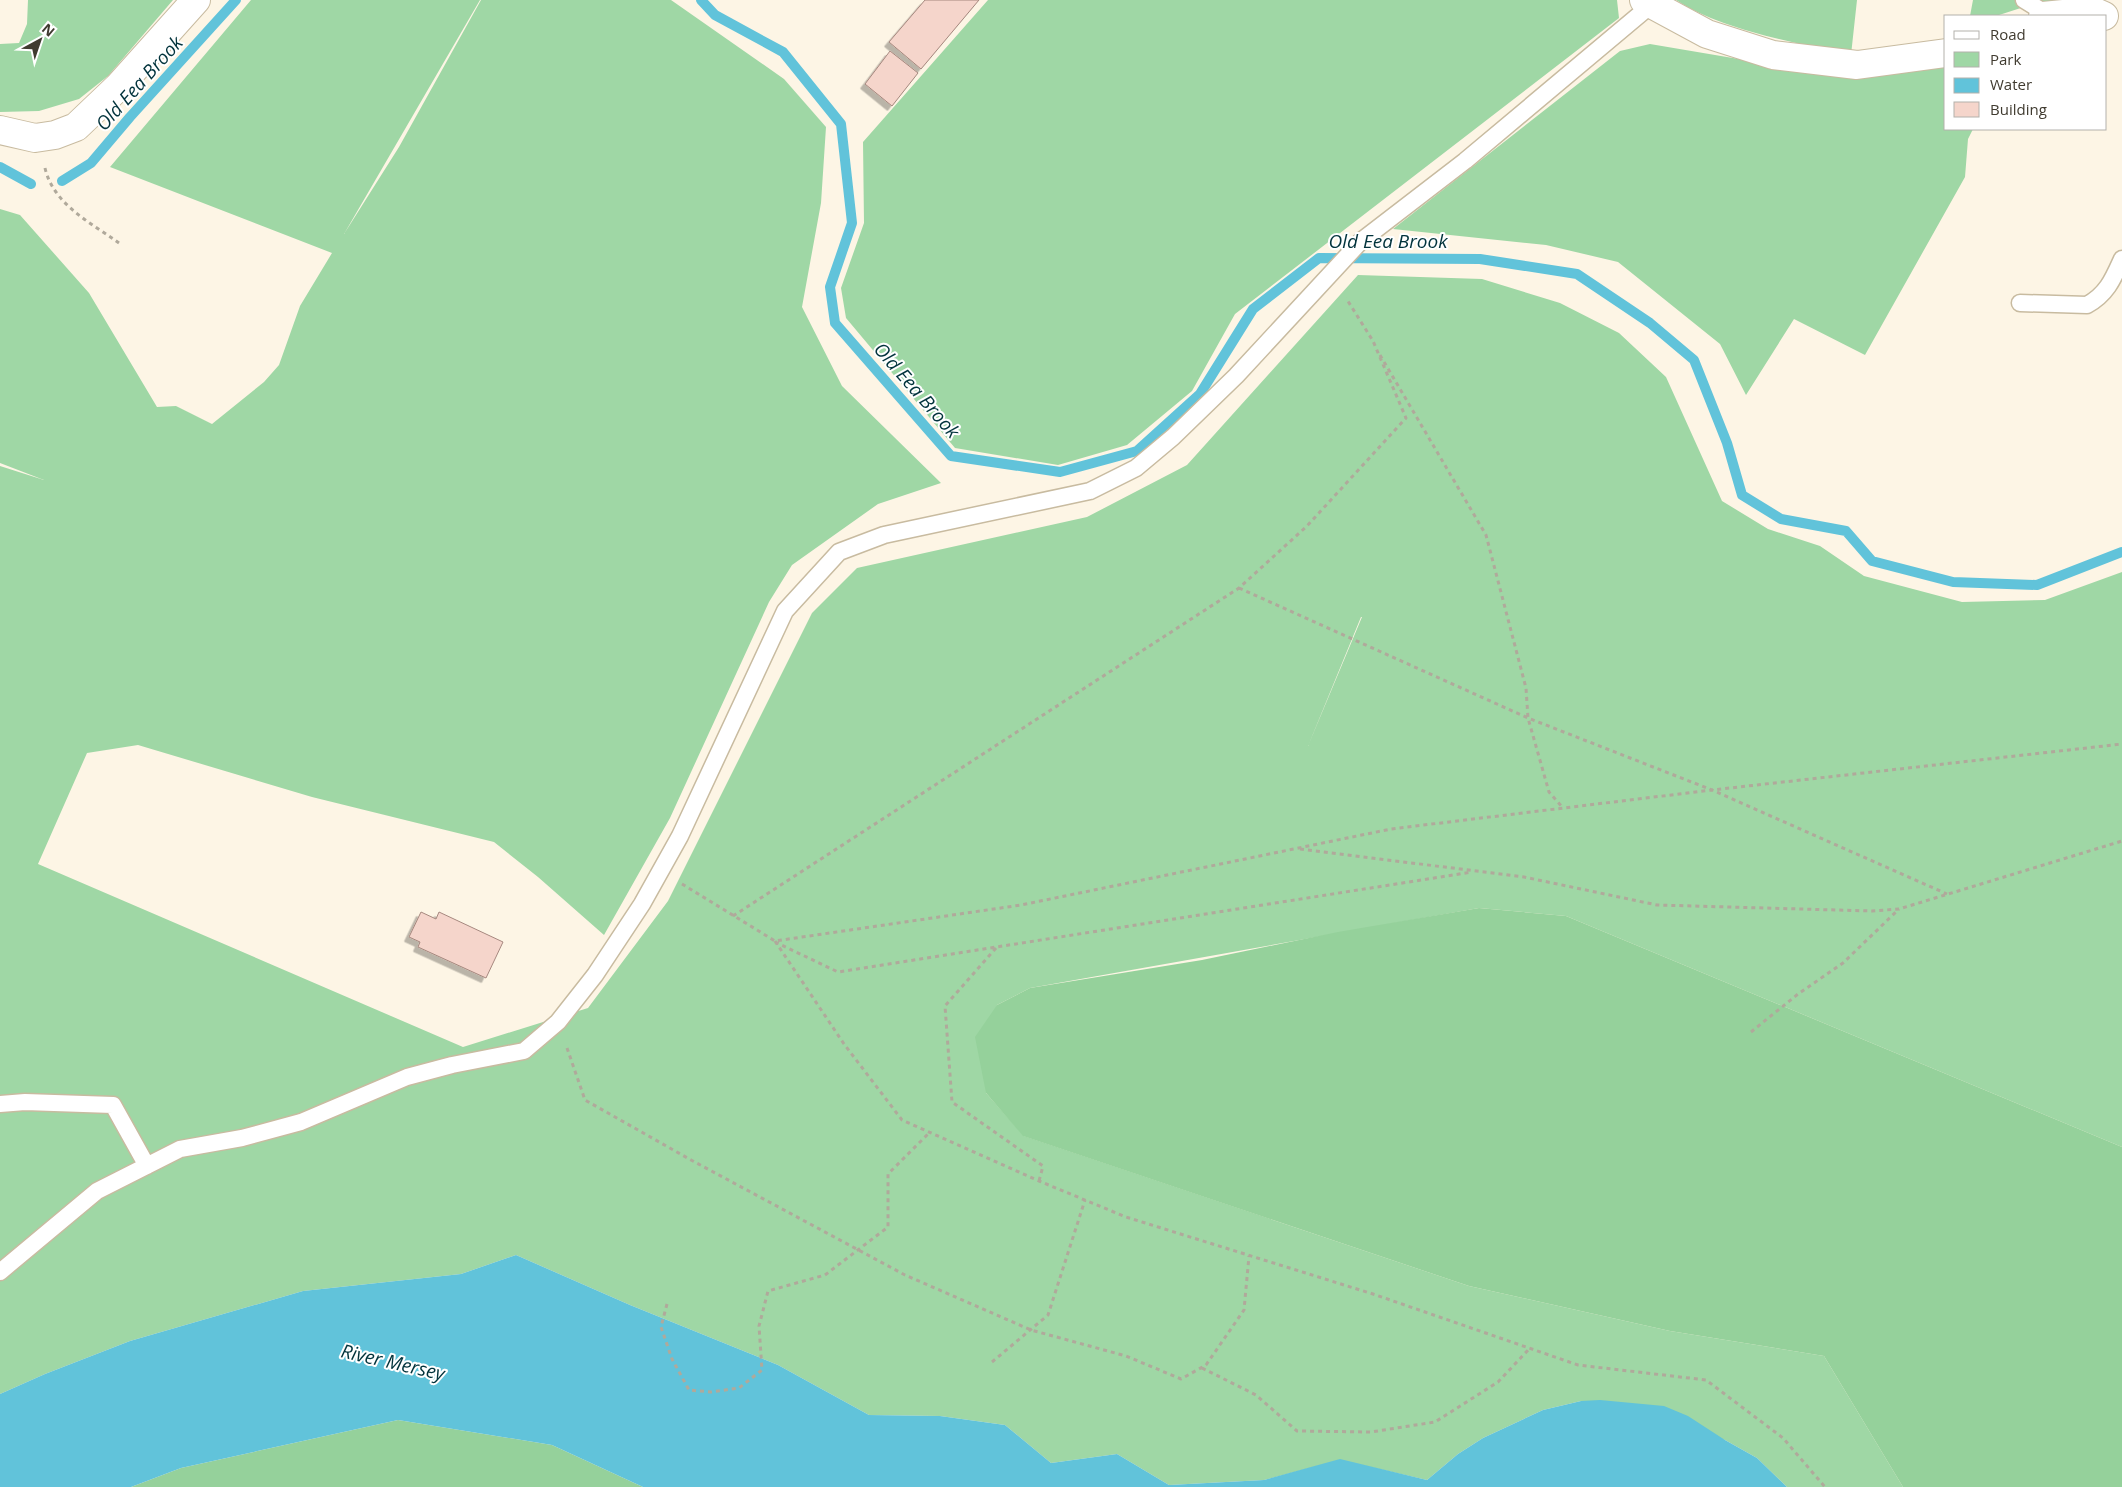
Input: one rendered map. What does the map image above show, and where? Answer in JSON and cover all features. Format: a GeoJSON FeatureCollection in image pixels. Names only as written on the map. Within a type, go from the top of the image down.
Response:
{"type":"FeatureCollection","features":[{"type":"Feature","properties":{"kind":"street"},"geometry":{"type":"LineString","coordinates":[[0,130],[35,138],[55,135],[76,127],[118,87],[196,0]]}},
{"type":"Feature","properties":{"kind":"street"},"geometry":{"type":"LineString","coordinates":[[1647,3],[1706,34],[1773,56],[1857,65],[1944,54]]}},
{"type":"Feature","properties":{"kind":"street"},"geometry":{"type":"LineString","coordinates":[[2045,15],[2093,11],[2101,15]]}},
{"type":"Feature","properties":{"kind":"street"},"geometry":{"type":"LineString","coordinates":[[2107,18],[2122,25]]}},
{"type":"Feature","properties":{"kind":"lane"},"geometry":{"type":"LineString","coordinates":[[2024,0],[2045,15]]}},
{"type":"Feature","properties":{"kind":"lane"},"geometry":{"type":"LineString","coordinates":[[0,1272],[97,1191],[180,1149],[242,1138],[301,1122],[407,1077],[452,1065],[524,1051],[558,1022],[595,976],[642,904],[680,836],[785,611],[839,552],[884,535],[1090,491],[1136,468],[1174,437],[1236,376],[1361,241],[1465,161],[1647,3]]}},
{"type":"Feature","properties":{"kind":"lane"},"geometry":{"type":"LineString","coordinates":[[2020,302],[2087,305],[2107,290],[2122,259]]}},
{"type":"Feature","properties":{"kind":"lane"},"geometry":{"type":"LineString","coordinates":[[0,1104],[25,1102],[112,1105],[147,1166]]}},
{"type":"Feature","properties":{"kind":"path"},"geometry":{"type":"LineString","coordinates":[[43,137],[43,161],[47,177],[63,203],[119,243]]}},
{"type":"Feature","properties":{"kind":"path"},"geometry":{"type":"LineString","coordinates":[[1331,274],[1486,535],[1526,688],[1528,718],[1549,792],[1563,808]]}},
{"type":"Feature","properties":{"kind":"path"},"geometry":{"type":"LineString","coordinates":[[734,916],[1239,588],[1307,526],[1406,418],[1372,341]]}},
{"type":"Feature","properties":{"kind":"path"},"geometry":{"type":"LineString","coordinates":[[1239,588],[1528,718],[1712,790],[1948,894]]}},
{"type":"Feature","properties":{"kind":"path"},"geometry":{"type":"LineString","coordinates":[[775,941],[1021,905],[1391,829],[1712,790],[2122,744]]}},
{"type":"Feature","properties":{"kind":"path"},"geometry":{"type":"LineString","coordinates":[[1297,849],[1524,877],[1657,905],[1872,911],[1899,909],[2122,841]]}},
{"type":"Feature","properties":{"kind":"path"},"geometry":{"type":"LineString","coordinates":[[661,871],[775,941],[838,972],[1476,872]]}},
{"type":"Feature","properties":{"kind":"path"},"geometry":{"type":"LineString","coordinates":[[1750,1032],[1798,994],[1843,963],[1899,909]]}},
{"type":"Feature","properties":{"kind":"path"},"geometry":{"type":"LineString","coordinates":[[775,941],[844,1044],[902,1120],[1039,1182],[1126,1217],[1373,1294],[1578,1365],[1706,1380],[1782,1438],[1825,1487]]}},
{"type":"Feature","properties":{"kind":"path"},"geometry":{"type":"LineString","coordinates":[[997,948],[945,1006],[952,1102],[1043,1166],[1039,1182]]}},
{"type":"Feature","properties":{"kind":"path"},"geometry":{"type":"LineString","coordinates":[[558,1022],[585,1100],[905,1275],[1031,1330],[1126,1356],[1181,1379],[1206,1365],[1244,1310],[1249,1256]]}},
{"type":"Feature","properties":{"kind":"path"},"geometry":{"type":"LineString","coordinates":[[667,1304],[661,1327],[672,1359],[688,1390],[711,1392],[739,1388],[762,1370],[759,1326],[768,1291],[825,1275],[888,1227],[888,1174],[930,1132]]}},
{"type":"Feature","properties":{"kind":"path"},"geometry":{"type":"LineString","coordinates":[[992,1362],[1048,1315],[1085,1200]]}},
{"type":"Feature","properties":{"kind":"path"},"geometry":{"type":"LineString","coordinates":[[1202,1367],[1256,1395],[1296,1431],[1371,1432],[1435,1422],[1498,1382],[1530,1348]]}},
{"type":"Feature","properties":{"kind":"green space"},"geometry":{"type":"Polygon","coordinates":[[[28,0],[173,0],[108,76],[79,99],[39,111],[0,112],[0,44],[19,43],[27,24],[28,0]]]}},
{"type":"Feature","properties":{"kind":"green space"},"geometry":{"type":"Polygon","coordinates":[[[251,0],[480,0],[344,234],[399,147],[481,0],[671,0],[784,79],[826,127],[821,203],[802,307],[842,386],[941,483],[878,504],[792,565],[769,602],[670,818],[604,935],[538,877],[494,842],[312,797],[138,745],[87,753],[38,864],[463,1047],[588,1008],[668,901],[812,613],[857,568],[1087,517],[1187,465],[1358,275],[1482,279],[1560,303],[1619,333],[1666,377],[1722,501],[1768,529],[1820,546],[1864,576],[1962,602],[2045,600],[2122,572],[2122,1147],[1566,916],[1479,908],[1030,988],[997,1005],[986,1093],[1024,1136],[1469,1286],[1670,1331],[1824,1356],[1903,1487],[1787,1487],[1757,1458],[1725,1440],[1581,1401],[1543,1410],[1483,1438],[1458,1454],[1427,1480],[1340,1460],[1264,1480],[1169,1485],[1117,1454],[1051,1463],[1005,1425],[940,1416],[869,1415],[778,1365],[630,1305],[516,1255],[461,1274],[303,1291],[130,1341],[45,1374],[0,1394],[0,466],[44,480],[0,463],[0,209],[20,215],[89,293],[157,407],[176,406],[212,424],[264,382],[279,365],[300,306],[332,253],[110,167],[251,0]],[[1361,617],[1308,746],[1362,617],[1361,617]]]}},
{"type":"Feature","properties":{"kind":"green space"},"geometry":{"type":"Polygon","coordinates":[[[988,0],[1617,0],[1619,18],[1235,314],[1192,391],[1127,445],[1058,465],[955,448],[846,318],[841,288],[864,223],[863,142],[988,0]]]}},
{"type":"Feature","properties":{"kind":"green space"},"geometry":{"type":"Polygon","coordinates":[[[1676,0],[1857,0],[1851,55],[1737,27],[1715,20],[1676,0]]]}},
{"type":"Feature","properties":{"kind":"green space"},"geometry":{"type":"Polygon","coordinates":[[[1973,0],[2083,0],[2030,5],[1999,15],[1970,15],[1973,0]]]}},
{"type":"Feature","properties":{"kind":"green space"},"geometry":{"type":"Polygon","coordinates":[[[1650,44],[1850,78],[1944,58],[1944,130],[1972,130],[1968,139],[1965,177],[1865,355],[1794,319],[1746,395],[1720,344],[1618,262],[1546,245],[1393,229],[1620,51],[1650,44]]]}},
{"type":"Feature","properties":{"kind":"green space"},"geometry":{"type":"Polygon","coordinates":[[[1479,908],[1566,916],[2122,1147],[2122,1487],[1903,1487],[1824,1356],[1670,1331],[1469,1286],[1023,1136],[986,1093],[975,1037],[997,1005],[1030,988],[1202,960],[1338,932],[1479,908]]]}},
{"type":"Feature","properties":{"kind":"green space"},"geometry":{"type":"Polygon","coordinates":[[[398,1420],[552,1445],[643,1487],[131,1487],[181,1468],[398,1420]]]}},
{"type":"Feature","properties":{"kind":"water","name":"River Mersey"},"geometry":{"type":"Polygon","coordinates":[[[516,1255],[630,1305],[778,1365],[869,1415],[940,1416],[1005,1425],[1051,1463],[1117,1454],[1169,1485],[1264,1480],[1340,1459],[1427,1480],[1458,1454],[1483,1438],[1543,1410],[1581,1401],[1600,1400],[1664,1406],[1688,1416],[1757,1458],[1787,1487],[643,1487],[552,1445],[398,1420],[181,1468],[131,1487],[0,1487],[0,1394],[45,1374],[130,1341],[303,1291],[461,1274],[516,1255]]]}},
{"type":"Feature","properties":{"kind":"building"},"geometry":{"type":"Polygon","coordinates":[[[925,0],[979,0],[921,69],[889,42],[925,0]]]}},
{"type":"Feature","properties":{"kind":"building"},"geometry":{"type":"Polygon","coordinates":[[[890,51],[918,73],[892,106],[865,84],[890,51]]]}},
{"type":"Feature","properties":{"kind":"building"},"geometry":{"type":"Polygon","coordinates":[[[421,912],[436,919],[439,912],[503,942],[486,978],[418,947],[420,942],[409,937],[421,912]]]}},
{"type":"Feature","properties":{"kind":"waterway","name":"Old Eea Brook"},"geometry":{"type":"LineString","coordinates":[[62,181],[91,163],[236,0]]}},
{"type":"Feature","properties":{"kind":"waterway","name":"Old Eea Brook"},"geometry":{"type":"LineString","coordinates":[[701,0],[715,15],[783,52],[841,124],[852,223],[830,287],[835,323],[951,456],[1060,472],[1137,451],[1200,394],[1253,309],[1319,258],[1480,259],[1577,274],[1650,323],[1694,360],[1727,443],[1742,495],[1781,519],[1846,531],[1872,561],[1953,582],[2037,585],[2122,552]]}},
{"type":"Feature","properties":{"kind":"waterway","name":"Old Eea Brook"},"geometry":{"type":"LineString","coordinates":[[0,167],[31,184]]}}]}
